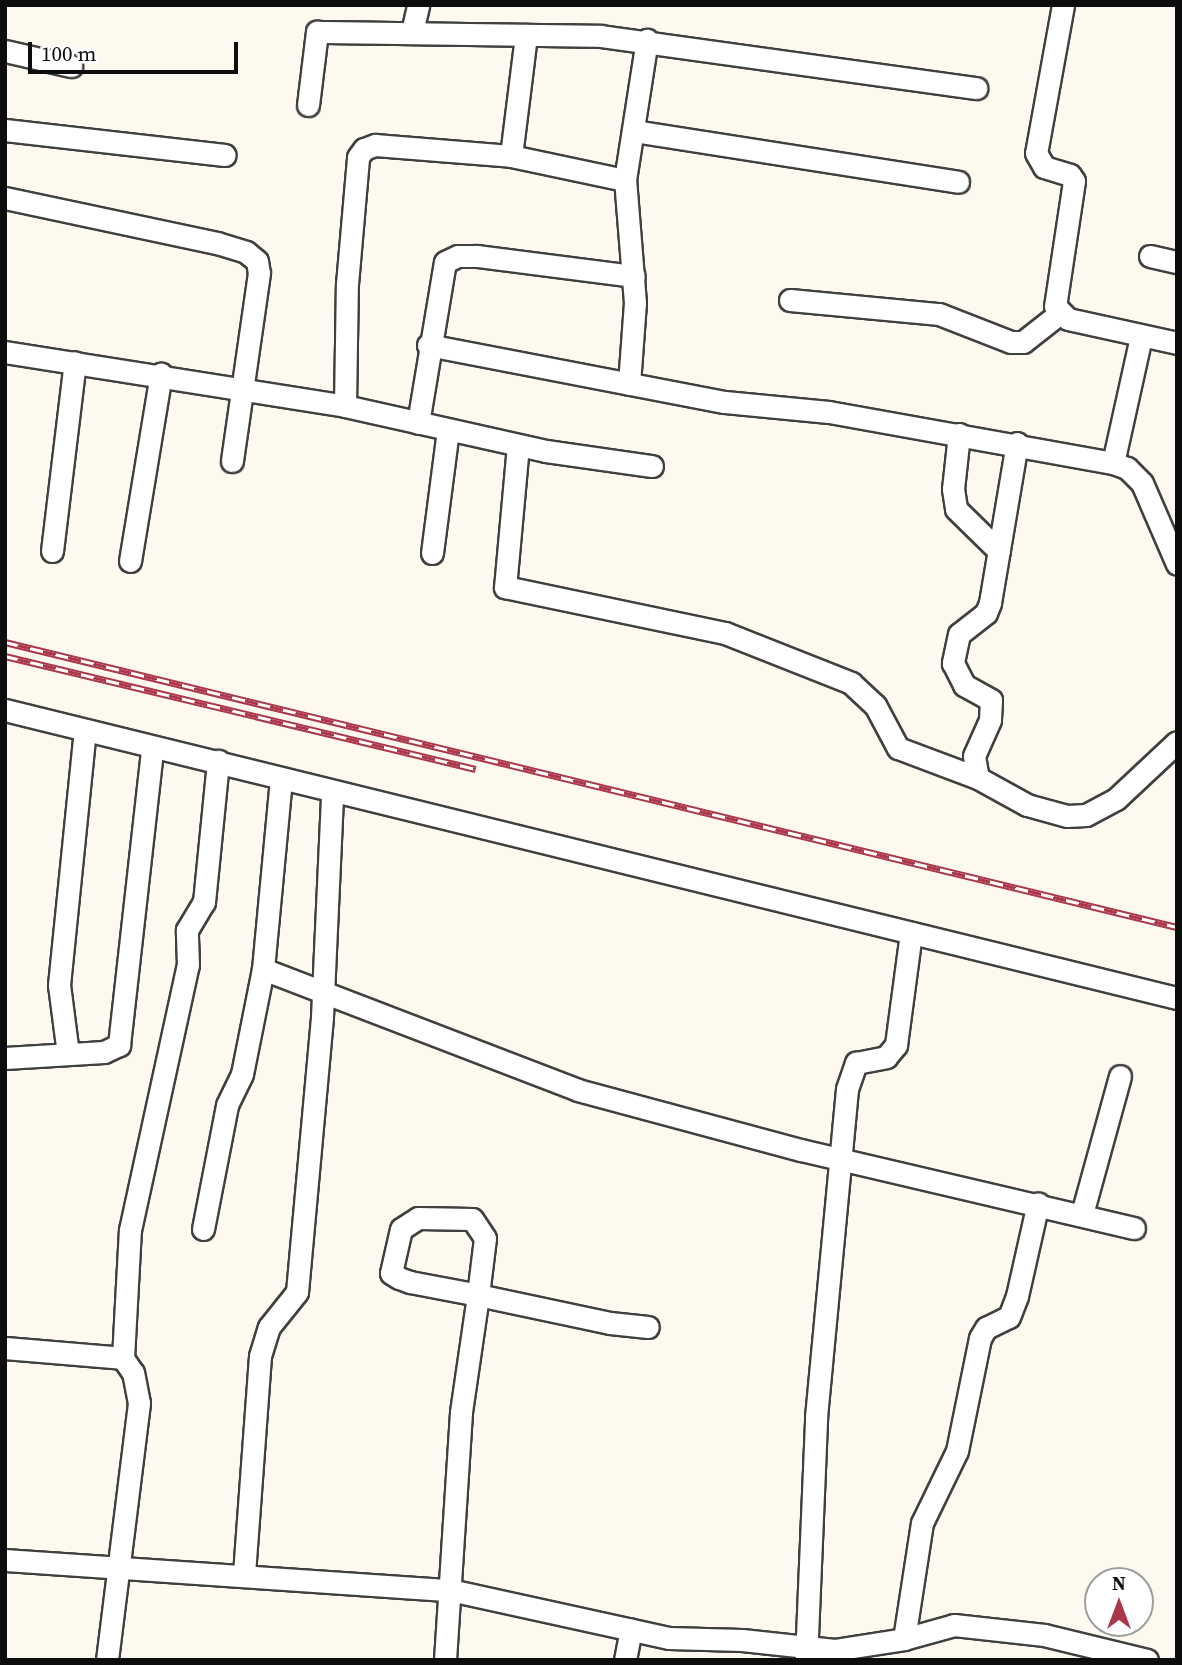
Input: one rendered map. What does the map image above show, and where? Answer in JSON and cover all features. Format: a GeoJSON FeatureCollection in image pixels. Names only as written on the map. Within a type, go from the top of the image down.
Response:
{"type":"FeatureCollection","features":[{"type":"Feature","properties":{"kind":"street"},"geometry":{"type":"LineString","coordinates":[[412,32],[418,5]]}},
{"type":"Feature","properties":{"kind":"street"},"geometry":{"type":"LineString","coordinates":[[1060,313],[1054,295],[1074,181],[1070,174],[1044,167],[1036,153],[1063,5]]}},
{"type":"Feature","properties":{"kind":"street"},"geometry":{"type":"LineString","coordinates":[[308,105],[317,32],[526,34],[647,40],[976,88]]}},
{"type":"Feature","properties":{"kind":"street"},"geometry":{"type":"LineString","coordinates":[[512,156],[526,34]]}},
{"type":"Feature","properties":{"kind":"street"},"geometry":{"type":"LineString","coordinates":[[629,384],[634,276],[625,180],[647,40]]}},
{"type":"Feature","properties":{"kind":"street"},"geometry":{"type":"LineString","coordinates":[[5,51],[71,66]]}},
{"type":"Feature","properties":{"kind":"street"},"geometry":{"type":"LineString","coordinates":[[5,130],[225,155]]}},
{"type":"Feature","properties":{"kind":"street"},"geometry":{"type":"LineString","coordinates":[[634,131],[958,182]]}},
{"type":"Feature","properties":{"kind":"street"},"geometry":{"type":"LineString","coordinates":[[345,406],[347,284],[358,157],[374,145],[512,156],[625,180]]}},
{"type":"Feature","properties":{"kind":"street"},"geometry":{"type":"LineString","coordinates":[[5,198],[217,243],[246,252],[257,261],[258,280],[232,461]]}},
{"type":"Feature","properties":{"kind":"street"},"geometry":{"type":"LineString","coordinates":[[418,423],[439,275],[444,262],[458,256],[634,276]]}},
{"type":"Feature","properties":{"kind":"street"},"geometry":{"type":"LineString","coordinates":[[1150,256],[1177,262]]}},
{"type":"Feature","properties":{"kind":"street"},"geometry":{"type":"LineString","coordinates":[[790,300],[939,314],[1011,342],[1023,342],[1060,313]]}},
{"type":"Feature","properties":{"kind":"street"},"geometry":{"type":"LineString","coordinates":[[1060,313],[1141,337],[1177,343]]}},
{"type":"Feature","properties":{"kind":"street"},"geometry":{"type":"LineString","coordinates":[[1113,463],[1141,337]]}},
{"type":"Feature","properties":{"kind":"street"},"geometry":{"type":"LineString","coordinates":[[428,345],[629,384],[1017,443],[1113,463],[1128,468],[1142,483],[1177,565]]}},
{"type":"Feature","properties":{"kind":"street"},"geometry":{"type":"LineString","coordinates":[[5,352],[161,374],[345,406],[518,445],[652,466]]}},
{"type":"Feature","properties":{"kind":"street"},"geometry":{"type":"LineString","coordinates":[[52,551],[75,362]]}},
{"type":"Feature","properties":{"kind":"street"},"geometry":{"type":"LineString","coordinates":[[130,561],[161,374]]}},
{"type":"Feature","properties":{"kind":"street"},"geometry":{"type":"LineString","coordinates":[[432,553],[448,430]]}},
{"type":"Feature","properties":{"kind":"street"},"geometry":{"type":"LineString","coordinates":[[959,434],[953,489],[956,509],[999,551]]}},
{"type":"Feature","properties":{"kind":"street"},"geometry":{"type":"LineString","coordinates":[[978,778],[974,756],[990,720],[990,700],[964,685],[953,663],[959,634],[986,613],[1017,443]]}},
{"type":"Feature","properties":{"kind":"street"},"geometry":{"type":"LineString","coordinates":[[518,445],[505,587],[724,633],[851,683],[875,705],[898,748],[978,778],[1027,805],[1067,817],[1086,815],[1116,800],[1177,742]]}},
{"type":"Feature","properties":{"kind":"street"},"geometry":{"type":"LineString","coordinates":[[5,710],[152,749],[218,761],[332,793],[1177,998]]}},
{"type":"Feature","properties":{"kind":"street"},"geometry":{"type":"LineString","coordinates":[[68,1054],[59,985],[85,731]]}},
{"type":"Feature","properties":{"kind":"street"},"geometry":{"type":"LineString","coordinates":[[5,1058],[104,1052],[119,1045],[152,749]]}},
{"type":"Feature","properties":{"kind":"street"},"geometry":{"type":"LineString","coordinates":[[107,1660],[139,1403],[133,1373],[123,1359],[130,1230],[188,965],[187,930],[204,902],[218,761]]}},
{"type":"Feature","properties":{"kind":"street"},"geometry":{"type":"LineString","coordinates":[[203,1229],[227,1105],[242,1074],[262,969],[281,780]]}},
{"type":"Feature","properties":{"kind":"street"},"geometry":{"type":"LineString","coordinates":[[244,1574],[260,1356],[270,1327],[297,1292],[323,992],[332,793]]}},
{"type":"Feature","properties":{"kind":"street"},"geometry":{"type":"LineString","coordinates":[[806,1655],[816,1417],[850,1073],[856,1063],[886,1057],[896,1045],[911,933]]}},
{"type":"Feature","properties":{"kind":"street"},"geometry":{"type":"LineString","coordinates":[[262,969],[578,1090],[841,1158],[1134,1228]]}},
{"type":"Feature","properties":{"kind":"street"},"geometry":{"type":"LineString","coordinates":[[1082,1214],[1119,1076]]}},
{"type":"Feature","properties":{"kind":"street"},"geometry":{"type":"LineString","coordinates":[[904,1639],[922,1523],[957,1451],[981,1338],[986,1328],[1009,1317],[1017,1296],[1038,1203]]}},
{"type":"Feature","properties":{"kind":"street"},"geometry":{"type":"LineString","coordinates":[[445,1660],[459,1430],[478,1295],[485,1238],[478,1222],[408,1221],[397,1240],[391,1273],[410,1282],[478,1295],[648,1327]]}},
{"type":"Feature","properties":{"kind":"street"},"geometry":{"type":"LineString","coordinates":[[5,1348],[123,1359]]}},
{"type":"Feature","properties":{"kind":"street"},"geometry":{"type":"LineString","coordinates":[[5,1560],[244,1574],[450,1590],[668,1638],[742,1640],[806,1655],[904,1639],[939,1626],[974,1626],[1044,1635],[1147,1660]]}},
{"type":"Feature","properties":{"kind":"street"},"geometry":{"type":"LineString","coordinates":[[625,1660],[631,1630]]}},
{"type":"Feature","properties":{"kind":"railway"},"geometry":{"type":"LineString","coordinates":[[5,642],[1177,927]]}},
{"type":"Feature","properties":{"kind":"railway"},"geometry":{"type":"LineString","coordinates":[[5,656],[476,769]]}}]}
